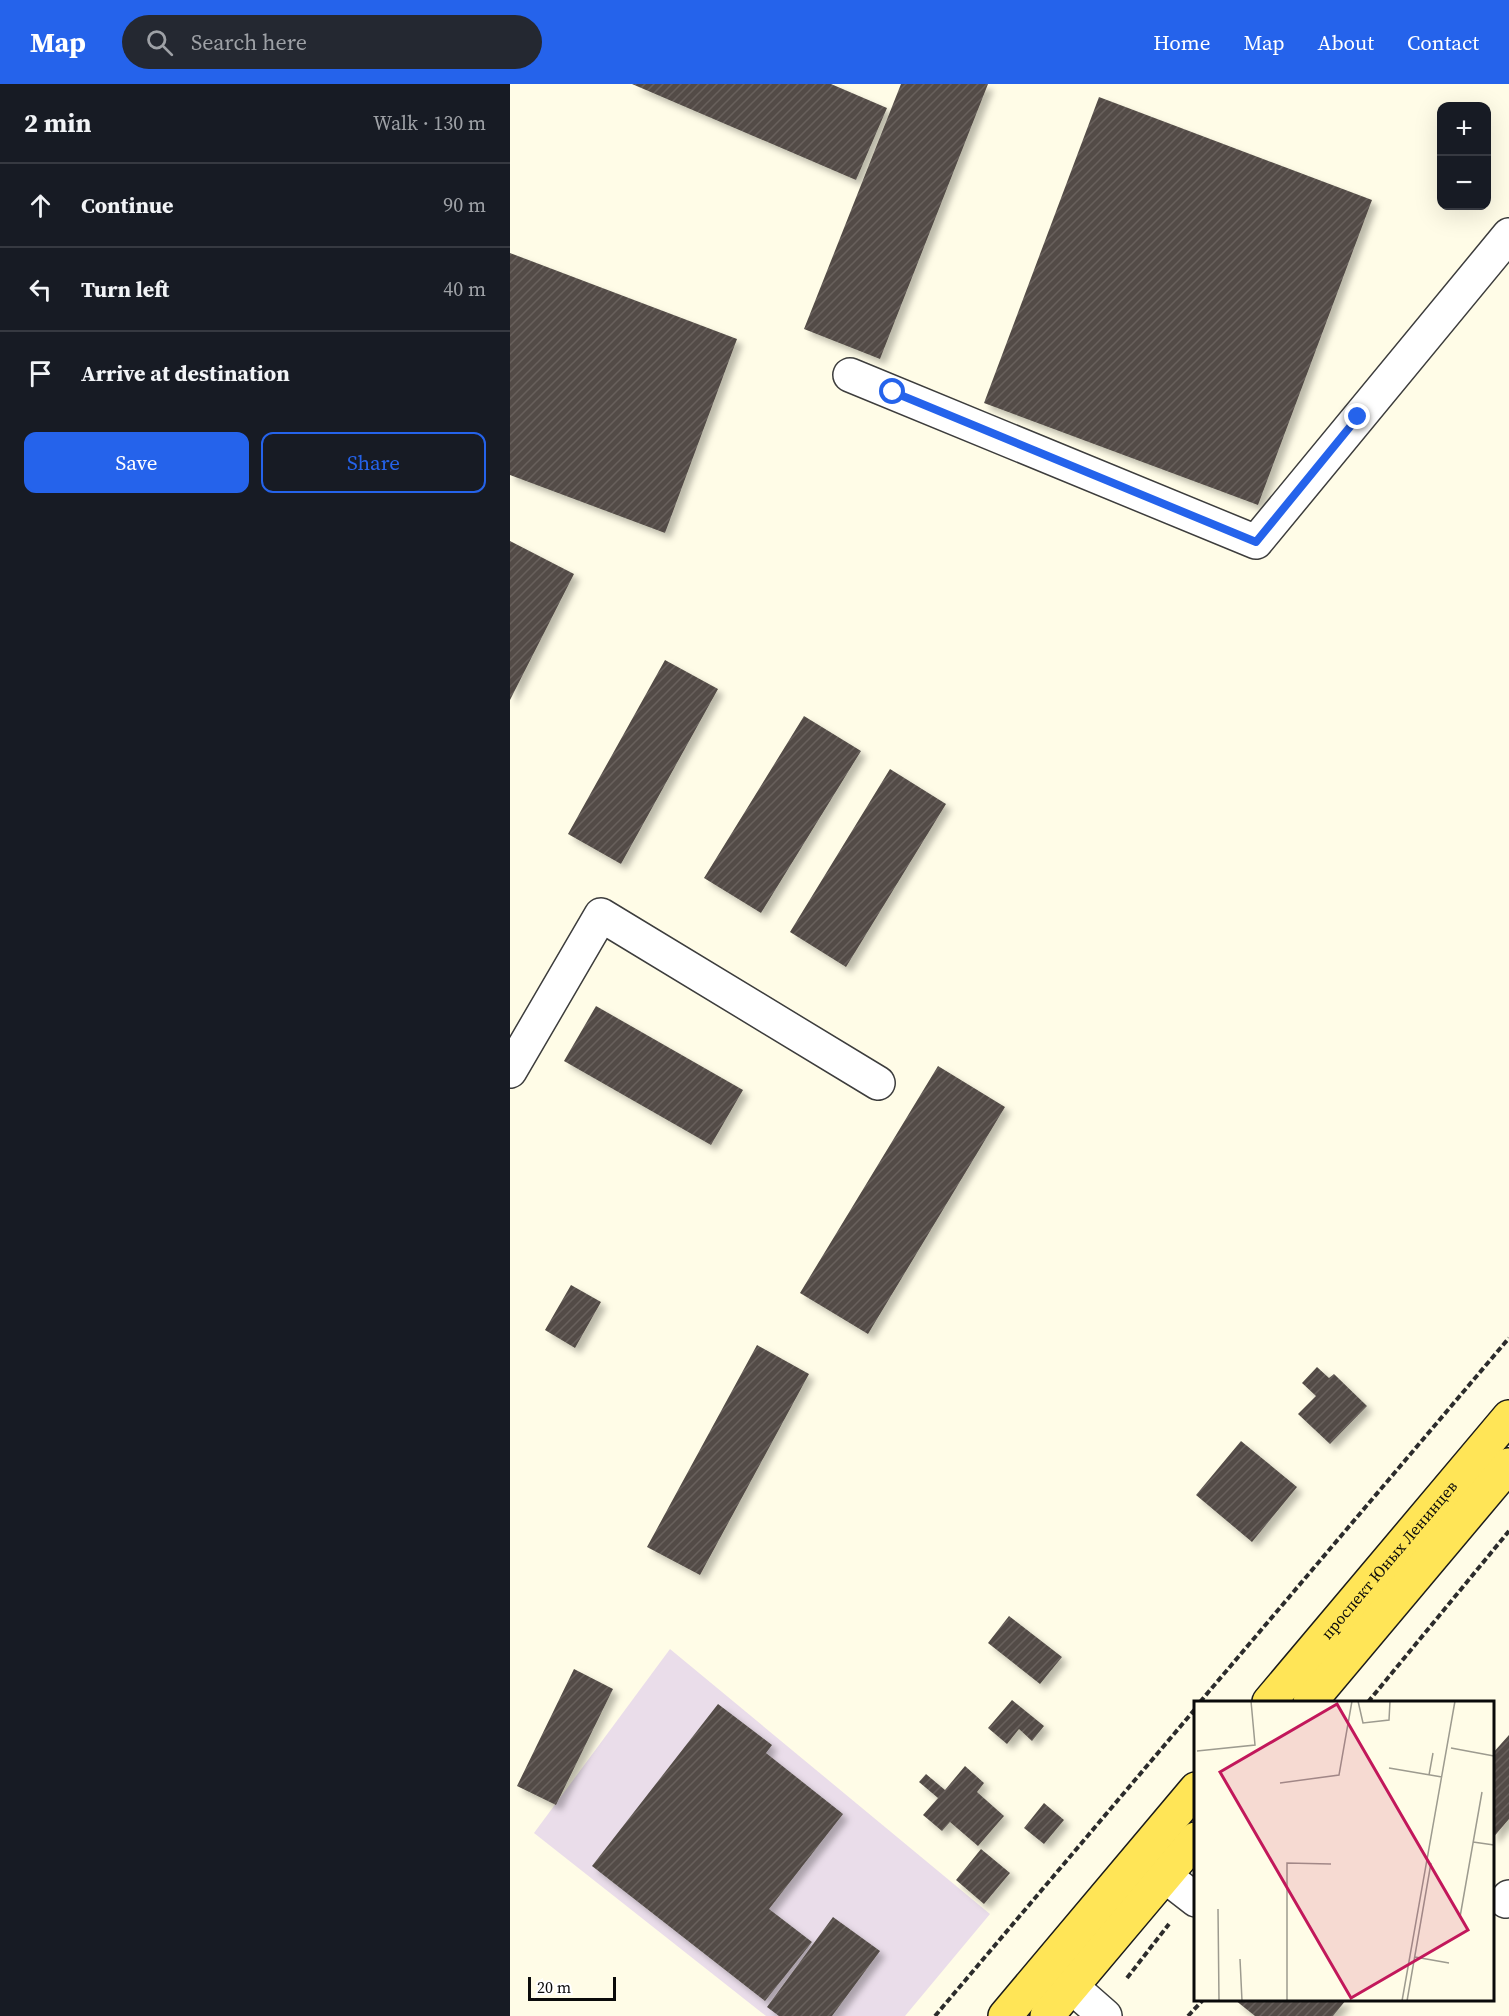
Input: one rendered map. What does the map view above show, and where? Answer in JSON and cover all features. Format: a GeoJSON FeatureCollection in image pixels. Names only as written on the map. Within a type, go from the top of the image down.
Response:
{"type":"FeatureCollection","features":[{"type":"Feature","properties":{"kind":"main road","name":"проспект Юных Ленинцев"},"geometry":{"type":"LineString","coordinates":[[1270,1701],[1509,1416]]}},
{"type":"Feature","properties":{"kind":"main road","name":"проспект Юных Ленинцев"},"geometry":{"type":"LineString","coordinates":[[1311,1701],[1509,1465]]}},
{"type":"Feature","properties":{"kind":"main road"},"geometry":{"type":"LineString","coordinates":[[1005,2016],[1194,1791]]}},
{"type":"Feature","properties":{"kind":"main road"},"geometry":{"type":"LineString","coordinates":[[1047,2016],[1194,1841]]}},
{"type":"Feature","properties":{"kind":"street"},"geometry":{"type":"LineString","coordinates":[[850,375],[1256,542],[1509,236]]}},
{"type":"Feature","properties":{"kind":"street"},"geometry":{"type":"LineString","coordinates":[[510,1071],[601,915],[878,1083]]}},
{"type":"Feature","properties":{"kind":"street"},"geometry":{"type":"LineString","coordinates":[[1165,1876],[1193,1898]]}},
{"type":"Feature","properties":{"kind":"street"},"geometry":{"type":"LineString","coordinates":[[1072,1987],[1105,2016]]}},
{"type":"Feature","properties":{"kind":"path"},"geometry":{"type":"LineString","coordinates":[[1201,1701],[1509,1338]]}},
{"type":"Feature","properties":{"kind":"path"},"geometry":{"type":"LineString","coordinates":[[1369,1701],[1509,1531]]}},
{"type":"Feature","properties":{"kind":"path"},"geometry":{"type":"LineString","coordinates":[[935,2016],[1194,1710]]}},
{"type":"Feature","properties":{"kind":"path"},"geometry":{"type":"LineString","coordinates":[[1127,1978],[1193,1898]]}},
{"type":"Feature","properties":{"kind":"path"},"geometry":{"type":"LineString","coordinates":[[1188,2016],[1202,2001]]}},
{"type":"Feature","properties":{"kind":"shaded area"},"geometry":{"type":"Polygon","coordinates":[[[670,1649],[990,1914],[905,2016],[766,2016],[534,1833],[670,1649]]]}},
{"type":"Feature","properties":{"kind":"building"},"geometry":{"type":"Polygon","coordinates":[[[632,84],[831,84],[887,108],[856,180],[632,84]]]}},
{"type":"Feature","properties":{"kind":"building"},"geometry":{"type":"Polygon","coordinates":[[[901,84],[988,84],[880,359],[804,329],[901,84]]]}},
{"type":"Feature","properties":{"kind":"building"},"geometry":{"type":"Polygon","coordinates":[[[1099,97],[1372,200],[1258,505],[984,403],[1099,97]]]}},
{"type":"Feature","properties":{"kind":"building"},"geometry":{"type":"Polygon","coordinates":[[[510,253],[737,339],[665,533],[510,475],[510,253]]]}},
{"type":"Feature","properties":{"kind":"building"},"geometry":{"type":"Polygon","coordinates":[[[510,541],[574,574],[510,700],[510,541]]]}},
{"type":"Feature","properties":{"kind":"building"},"geometry":{"type":"Polygon","coordinates":[[[665,660],[718,689],[621,864],[568,834],[665,660]]]}},
{"type":"Feature","properties":{"kind":"building"},"geometry":{"type":"Polygon","coordinates":[[[804,716],[861,751],[761,913],[704,878],[804,716]]]}},
{"type":"Feature","properties":{"kind":"building"},"geometry":{"type":"Polygon","coordinates":[[[890,769],[946,804],[846,967],[790,932],[890,769]]]}},
{"type":"Feature","properties":{"kind":"building"},"geometry":{"type":"Polygon","coordinates":[[[596,1006],[743,1090],[711,1145],[564,1061],[596,1006]]]}},
{"type":"Feature","properties":{"kind":"building"},"geometry":{"type":"Polygon","coordinates":[[[938,1066],[1005,1107],[868,1334],[800,1293],[938,1066]]]}},
{"type":"Feature","properties":{"kind":"building"},"geometry":{"type":"Polygon","coordinates":[[[571,1285],[601,1302],[575,1348],[545,1330],[571,1285]]]}},
{"type":"Feature","properties":{"kind":"building"},"geometry":{"type":"Polygon","coordinates":[[[757,1345],[809,1374],[700,1575],[647,1547],[757,1345]]]}},
{"type":"Feature","properties":{"kind":"building"},"geometry":{"type":"Polygon","coordinates":[[[1317,1367],[1329,1378],[1334,1374],[1367,1406],[1330,1444],[1298,1414],[1316,1396],[1302,1383],[1317,1367]]]}},
{"type":"Feature","properties":{"kind":"building"},"geometry":{"type":"Polygon","coordinates":[[[1241,1441],[1297,1487],[1252,1542],[1196,1495],[1241,1441]]]}},
{"type":"Feature","properties":{"kind":"building"},"geometry":{"type":"Polygon","coordinates":[[[1009,1616],[1062,1657],[1040,1684],[988,1643],[1009,1616]]]}},
{"type":"Feature","properties":{"kind":"building"},"geometry":{"type":"Polygon","coordinates":[[[574,1669],[613,1689],[556,1805],[517,1786],[574,1669]]]}},
{"type":"Feature","properties":{"kind":"building"},"geometry":{"type":"Polygon","coordinates":[[[1012,1700],[1044,1726],[1032,1741],[1019,1729],[1007,1744],[988,1728],[1012,1700]]]}},
{"type":"Feature","properties":{"kind":"building"},"geometry":{"type":"Polygon","coordinates":[[[718,1704],[772,1745],[766,1753],[843,1814],[769,1909],[812,1942],[765,2001],[592,1866],[718,1704]]]}},
{"type":"Feature","properties":{"kind":"building"},"geometry":{"type":"Polygon","coordinates":[[[1509,1735],[1509,1819],[1494,1837],[1494,1752],[1509,1735]]]}},
{"type":"Feature","properties":{"kind":"building"},"geometry":{"type":"Polygon","coordinates":[[[965,1766],[984,1783],[977,1792],[1004,1816],[978,1846],[950,1822],[942,1831],[923,1815],[938,1798],[919,1782],[926,1774],[945,1790],[965,1766]]]}},
{"type":"Feature","properties":{"kind":"building"},"geometry":{"type":"Polygon","coordinates":[[[1044,1803],[1064,1820],[1044,1844],[1024,1828],[1044,1803]]]}},
{"type":"Feature","properties":{"kind":"building"},"geometry":{"type":"Polygon","coordinates":[[[981,1849],[1010,1873],[984,1904],[956,1880],[981,1849]]]}},
{"type":"Feature","properties":{"kind":"building"},"geometry":{"type":"Polygon","coordinates":[[[833,1917],[880,1951],[832,2016],[779,2016],[767,2007],[833,1917]]]}},
{"type":"Feature","properties":{"kind":"building"},"geometry":{"type":"Polygon","coordinates":[[[1236,2001],[1345,2001],[1333,2016],[1255,2016],[1236,2001]]]}},
{"type":"Feature","properties":{"kind":"route"},"geometry":{"type":"LineString","coordinates":[[893,392],[1256,542],[1358,417]]}}]}
